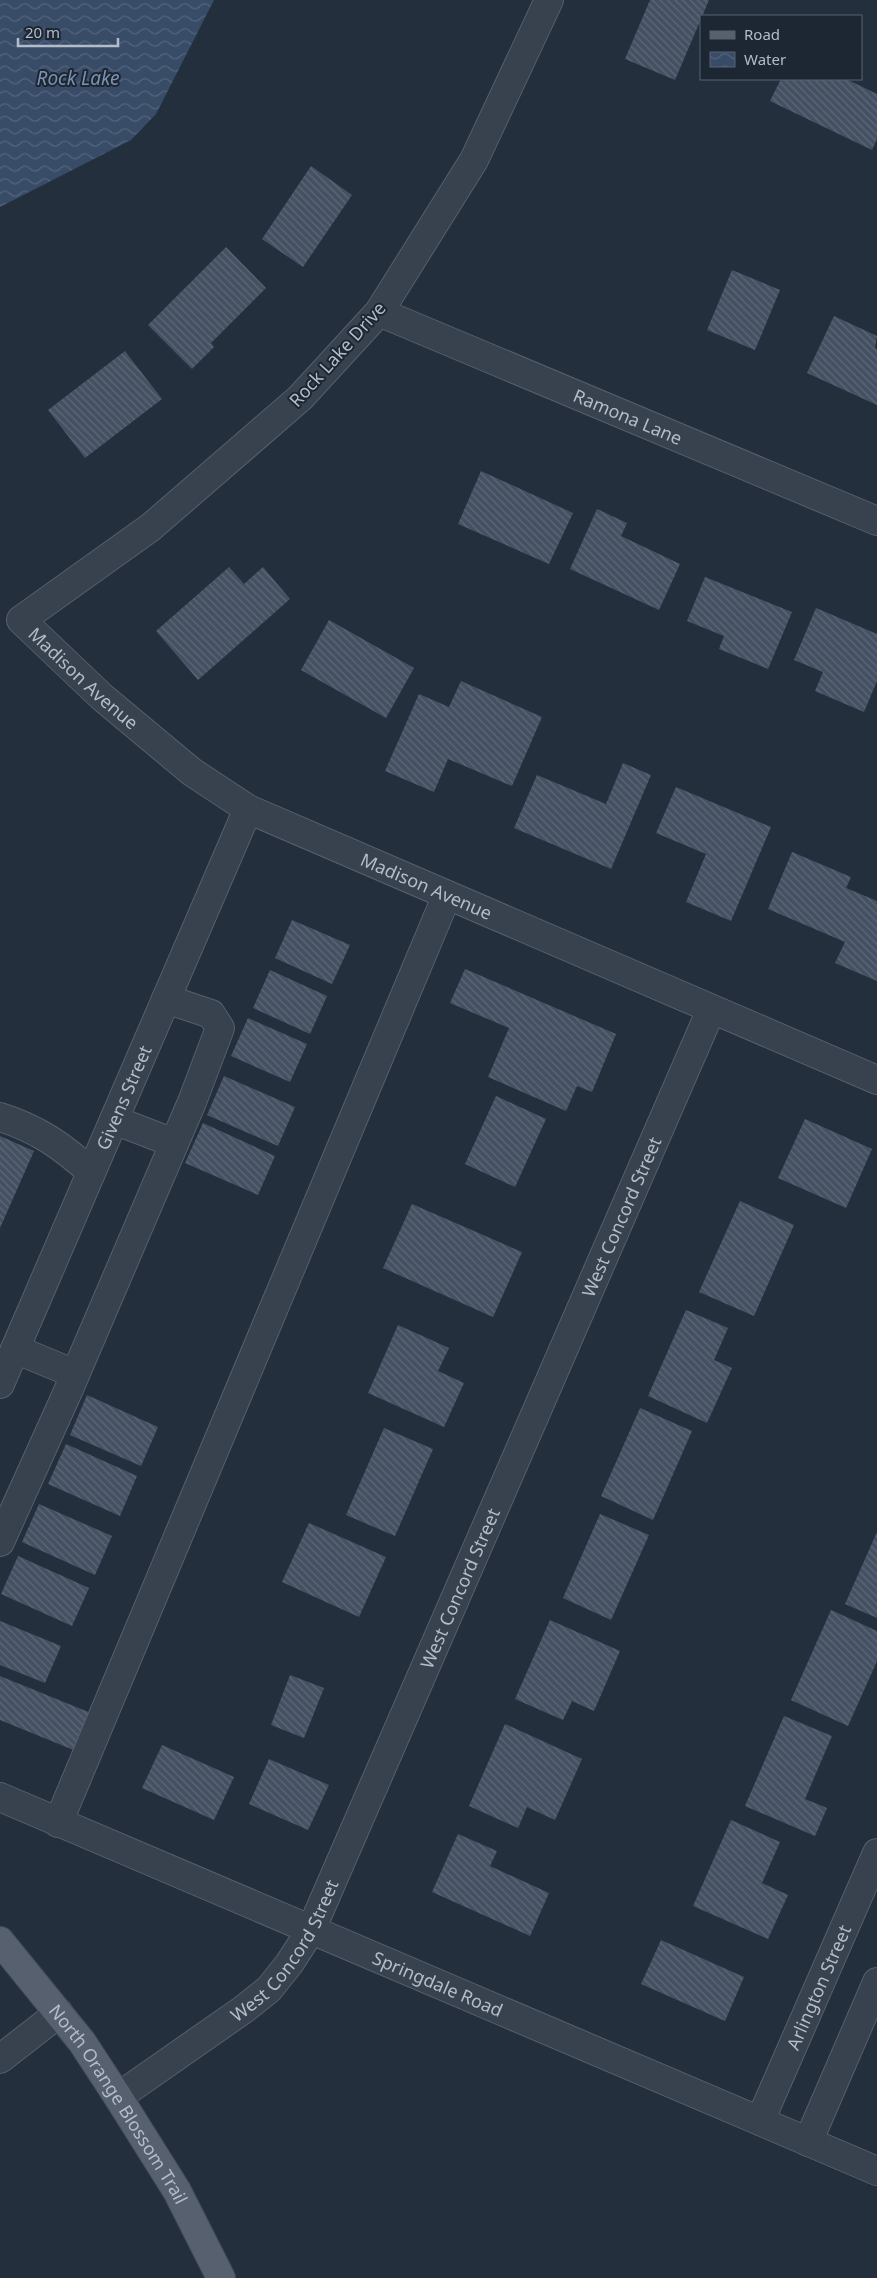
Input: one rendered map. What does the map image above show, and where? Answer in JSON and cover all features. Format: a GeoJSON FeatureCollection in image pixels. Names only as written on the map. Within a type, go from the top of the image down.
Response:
{"type":"FeatureCollection","features":[{"type":"Feature","properties":{"kind":"main road","name":"North Orange Blossom Trail"},"geometry":{"type":"LineString","coordinates":[[0,1941],[82,2042],[177,2192],[221,2278]]}},
{"type":"Feature","properties":{"kind":"street","name":"Rock Lake Drive"},"geometry":{"type":"LineString","coordinates":[[21,620],[158,521],[300,398],[379,312],[474,160],[549,0]]}},
{"type":"Feature","properties":{"kind":"street","name":"Ramona Lane"},"geometry":{"type":"LineString","coordinates":[[379,312],[877,521]]}},
{"type":"Feature","properties":{"kind":"street","name":"Madison Avenue"},"geometry":{"type":"LineString","coordinates":[[21,620],[102,697],[192,772],[248,809],[877,1080]]}},
{"type":"Feature","properties":{"kind":"street","name":"Givens Street"},"geometry":{"type":"LineString","coordinates":[[0,1384],[248,809]]}},
{"type":"Feature","properties":{"kind":"street"},"geometry":{"type":"LineString","coordinates":[[58,1822],[447,895]]}},
{"type":"Feature","properties":{"kind":"street"},"geometry":{"type":"LineString","coordinates":[[0,1542],[75,1374],[174,1143],[220,1028],[211,1014],[166,999]]}},
{"type":"Feature","properties":{"kind":"street","name":"West Concord Street"},"geometry":{"type":"LineString","coordinates":[[118,2097],[244,2009],[269,1989],[289,1964],[311,1930],[711,1010]]}},
{"type":"Feature","properties":{"kind":"street"},"geometry":{"type":"LineString","coordinates":[[0,1117],[28,1126],[68,1152],[91,1172]]}},
{"type":"Feature","properties":{"kind":"street"},"geometry":{"type":"LineString","coordinates":[[114,1120],[174,1143]]}},
{"type":"Feature","properties":{"kind":"street"},"geometry":{"type":"LineString","coordinates":[[15,1349],[75,1374]]}},
{"type":"Feature","properties":{"kind":"street","name":"Springdale Road"},"geometry":{"type":"LineString","coordinates":[[0,1797],[877,2172]]}},
{"type":"Feature","properties":{"kind":"street","name":"Arlington Street"},"geometry":{"type":"LineString","coordinates":[[760,2121],[877,1853]]}},
{"type":"Feature","properties":{"kind":"street"},"geometry":{"type":"LineString","coordinates":[[808,2142],[877,1982]]}},
{"type":"Feature","properties":{"kind":"street"},"geometry":{"type":"LineString","coordinates":[[0,2059],[59,2013]]}},
{"type":"Feature","properties":{"kind":"water","name":"Rock Lake"},"geometry":{"type":"Polygon","coordinates":[[[0,0],[214,0],[156,114],[131,140],[0,207],[0,0]]]}},
{"type":"Feature","properties":{"kind":"building"},"geometry":{"type":"Polygon","coordinates":[[[650,0],[709,0],[703,15],[700,15],[700,21],[675,80],[625,59],[650,0]]]}},
{"type":"Feature","properties":{"kind":"building"},"geometry":{"type":"Polygon","coordinates":[[[780,80],[848,80],[877,94],[877,139],[872,150],[770,101],[780,80]]]}},
{"type":"Feature","properties":{"kind":"building"},"geometry":{"type":"Polygon","coordinates":[[[311,166],[352,195],[303,267],[262,239],[311,166]]]}},
{"type":"Feature","properties":{"kind":"building"},"geometry":{"type":"Polygon","coordinates":[[[226,247],[266,288],[211,343],[214,347],[192,369],[148,325],[226,247]]]}},
{"type":"Feature","properties":{"kind":"building"},"geometry":{"type":"Polygon","coordinates":[[[732,270],[780,290],[755,350],[707,330],[732,270]]]}},
{"type":"Feature","properties":{"kind":"building"},"geometry":{"type":"Polygon","coordinates":[[[834,316],[877,336],[875,348],[877,349],[877,405],[807,373],[834,316]]]}},
{"type":"Feature","properties":{"kind":"building"},"geometry":{"type":"Polygon","coordinates":[[[125,351],[162,399],[85,458],[48,410],[125,351]]]}},
{"type":"Feature","properties":{"kind":"building"},"geometry":{"type":"Polygon","coordinates":[[[481,471],[573,513],[549,564],[458,524],[481,471]]]}},
{"type":"Feature","properties":{"kind":"building"},"geometry":{"type":"Polygon","coordinates":[[[597,509],[627,523],[621,536],[680,564],[659,610],[570,569],[597,509]]]}},
{"type":"Feature","properties":{"kind":"building"},"geometry":{"type":"Polygon","coordinates":[[[229,567],[244,584],[263,567],[290,599],[198,680],[156,631],[229,567]]]}},
{"type":"Feature","properties":{"kind":"building"},"geometry":{"type":"Polygon","coordinates":[[[705,577],[792,612],[768,669],[719,649],[724,636],[687,621],[705,577]]]}},
{"type":"Feature","properties":{"kind":"building"},"geometry":{"type":"Polygon","coordinates":[[[816,608],[877,634],[877,681],[864,712],[815,691],[823,672],[794,660],[816,608]]]}},
{"type":"Feature","properties":{"kind":"building"},"geometry":{"type":"Polygon","coordinates":[[[329,620],[414,668],[386,718],[301,670],[329,620]]]}},
{"type":"Feature","properties":{"kind":"building"},"geometry":{"type":"Polygon","coordinates":[[[461,681],[542,717],[512,786],[448,759],[434,792],[385,771],[419,694],[449,707],[461,681]]]}},
{"type":"Feature","properties":{"kind":"building"},"geometry":{"type":"Polygon","coordinates":[[[623,763],[651,775],[611,869],[514,828],[537,775],[606,804],[623,763]]]}},
{"type":"Feature","properties":{"kind":"building"},"geometry":{"type":"Polygon","coordinates":[[[676,787],[771,827],[731,921],[686,902],[706,854],[656,833],[676,787]]]}},
{"type":"Feature","properties":{"kind":"building"},"geometry":{"type":"Polygon","coordinates":[[[792,852],[851,877],[846,888],[877,901],[877,981],[835,963],[845,942],[768,909],[792,852]]]}},
{"type":"Feature","properties":{"kind":"building"},"geometry":{"type":"Polygon","coordinates":[[[292,920],[350,945],[332,984],[275,958],[292,920]]]}},
{"type":"Feature","properties":{"kind":"building"},"geometry":{"type":"Polygon","coordinates":[[[465,969],[616,1034],[592,1092],[577,1086],[566,1111],[488,1077],[509,1028],[450,1003],[465,969]]]}},
{"type":"Feature","properties":{"kind":"building"},"geometry":{"type":"Polygon","coordinates":[[[270,970],[327,996],[310,1034],[253,1008],[270,970]]]}},
{"type":"Feature","properties":{"kind":"building"},"geometry":{"type":"Polygon","coordinates":[[[248,1018],[307,1044],[290,1082],[231,1056],[248,1018]]]}},
{"type":"Feature","properties":{"kind":"building"},"geometry":{"type":"Polygon","coordinates":[[[224,1076],[295,1107],[278,1146],[207,1115],[224,1076]]]}},
{"type":"Feature","properties":{"kind":"building"},"geometry":{"type":"Polygon","coordinates":[[[496,1096],[546,1119],[515,1187],[465,1164],[496,1096]]]}},
{"type":"Feature","properties":{"kind":"building"},"geometry":{"type":"Polygon","coordinates":[[[805,1119],[872,1149],[846,1208],[778,1178],[805,1119]]]}},
{"type":"Feature","properties":{"kind":"building"},"geometry":{"type":"Polygon","coordinates":[[[203,1123],[275,1156],[258,1195],[185,1163],[203,1123]]]}},
{"type":"Feature","properties":{"kind":"building"},"geometry":{"type":"Polygon","coordinates":[[[0,1136],[34,1151],[0,1228],[0,1136]]]}},
{"type":"Feature","properties":{"kind":"building"},"geometry":{"type":"Polygon","coordinates":[[[740,1201],[794,1225],[754,1316],[699,1292],[740,1201]]]}},
{"type":"Feature","properties":{"kind":"building"},"geometry":{"type":"Polygon","coordinates":[[[412,1204],[522,1252],[493,1317],[383,1268],[412,1204]]]}},
{"type":"Feature","properties":{"kind":"building"},"geometry":{"type":"Polygon","coordinates":[[[686,1310],[728,1328],[714,1360],[732,1368],[707,1423],[648,1396],[686,1310]]]}},
{"type":"Feature","properties":{"kind":"building"},"geometry":{"type":"Polygon","coordinates":[[[398,1325],[449,1348],[438,1371],[464,1383],[444,1427],[368,1393],[398,1325]]]}},
{"type":"Feature","properties":{"kind":"building"},"geometry":{"type":"Polygon","coordinates":[[[87,1395],[158,1427],[141,1466],[70,1435],[87,1395]]]}},
{"type":"Feature","properties":{"kind":"building"},"geometry":{"type":"Polygon","coordinates":[[[640,1408],[692,1431],[653,1520],[601,1496],[640,1408]]]}},
{"type":"Feature","properties":{"kind":"building"},"geometry":{"type":"Polygon","coordinates":[[[384,1428],[433,1449],[395,1536],[346,1515],[384,1428]]]}},
{"type":"Feature","properties":{"kind":"building"},"geometry":{"type":"Polygon","coordinates":[[[66,1444],[137,1476],[120,1516],[48,1484],[66,1444]]]}},
{"type":"Feature","properties":{"kind":"building"},"geometry":{"type":"Polygon","coordinates":[[[39,1504],[112,1536],[95,1575],[22,1542],[39,1504]]]}},
{"type":"Feature","properties":{"kind":"building"},"geometry":{"type":"Polygon","coordinates":[[[600,1514],[649,1535],[611,1620],[563,1598],[600,1514]]]}},
{"type":"Feature","properties":{"kind":"building"},"geometry":{"type":"Polygon","coordinates":[[[309,1523],[386,1557],[359,1617],[282,1582],[309,1523]]]}},
{"type":"Feature","properties":{"kind":"building"},"geometry":{"type":"Polygon","coordinates":[[[877,1532],[877,1618],[845,1604],[877,1532]]]}},
{"type":"Feature","properties":{"kind":"building"},"geometry":{"type":"Polygon","coordinates":[[[18,1556],[89,1588],[72,1626],[1,1594],[18,1556]]]}},
{"type":"Feature","properties":{"kind":"building"},"geometry":{"type":"Polygon","coordinates":[[[831,1610],[877,1631],[877,1661],[848,1726],[791,1700],[831,1610]]]}},
{"type":"Feature","properties":{"kind":"building"},"geometry":{"type":"Polygon","coordinates":[[[550,1620],[620,1651],[594,1711],[572,1701],[563,1720],[515,1699],[550,1620]]]}},
{"type":"Feature","properties":{"kind":"building"},"geometry":{"type":"Polygon","coordinates":[[[0,1621],[61,1646],[45,1683],[0,1665],[0,1621]]]}},
{"type":"Feature","properties":{"kind":"building"},"geometry":{"type":"Polygon","coordinates":[[[290,1675],[324,1688],[304,1738],[271,1725],[290,1675]]]}},
{"type":"Feature","properties":{"kind":"building"},"geometry":{"type":"Polygon","coordinates":[[[0,1676],[91,1713],[76,1751],[0,1720],[0,1676]]]}},
{"type":"Feature","properties":{"kind":"building"},"geometry":{"type":"Polygon","coordinates":[[[784,1716],[832,1736],[805,1799],[827,1808],[815,1836],[745,1806],[784,1716]]]}},
{"type":"Feature","properties":{"kind":"building"},"geometry":{"type":"Polygon","coordinates":[[[505,1724],[582,1759],[555,1820],[527,1807],[518,1828],[469,1806],[505,1724]]]}},
{"type":"Feature","properties":{"kind":"building"},"geometry":{"type":"Polygon","coordinates":[[[162,1745],[234,1777],[214,1820],[142,1788],[162,1745]]]}},
{"type":"Feature","properties":{"kind":"building"},"geometry":{"type":"Polygon","coordinates":[[[269,1759],[329,1785],[308,1830],[249,1804],[269,1759]]]}},
{"type":"Feature","properties":{"kind":"building"},"geometry":{"type":"Polygon","coordinates":[[[731,1820],[780,1842],[762,1883],[788,1895],[768,1939],[693,1906],[731,1820]]]}},
{"type":"Feature","properties":{"kind":"building"},"geometry":{"type":"Polygon","coordinates":[[[458,1834],[497,1851],[490,1866],[549,1893],[530,1936],[432,1892],[458,1834]]]}},
{"type":"Feature","properties":{"kind":"building"},"geometry":{"type":"Polygon","coordinates":[[[661,1940],[744,1977],[725,2021],[641,1984],[661,1940]]]}}]}
